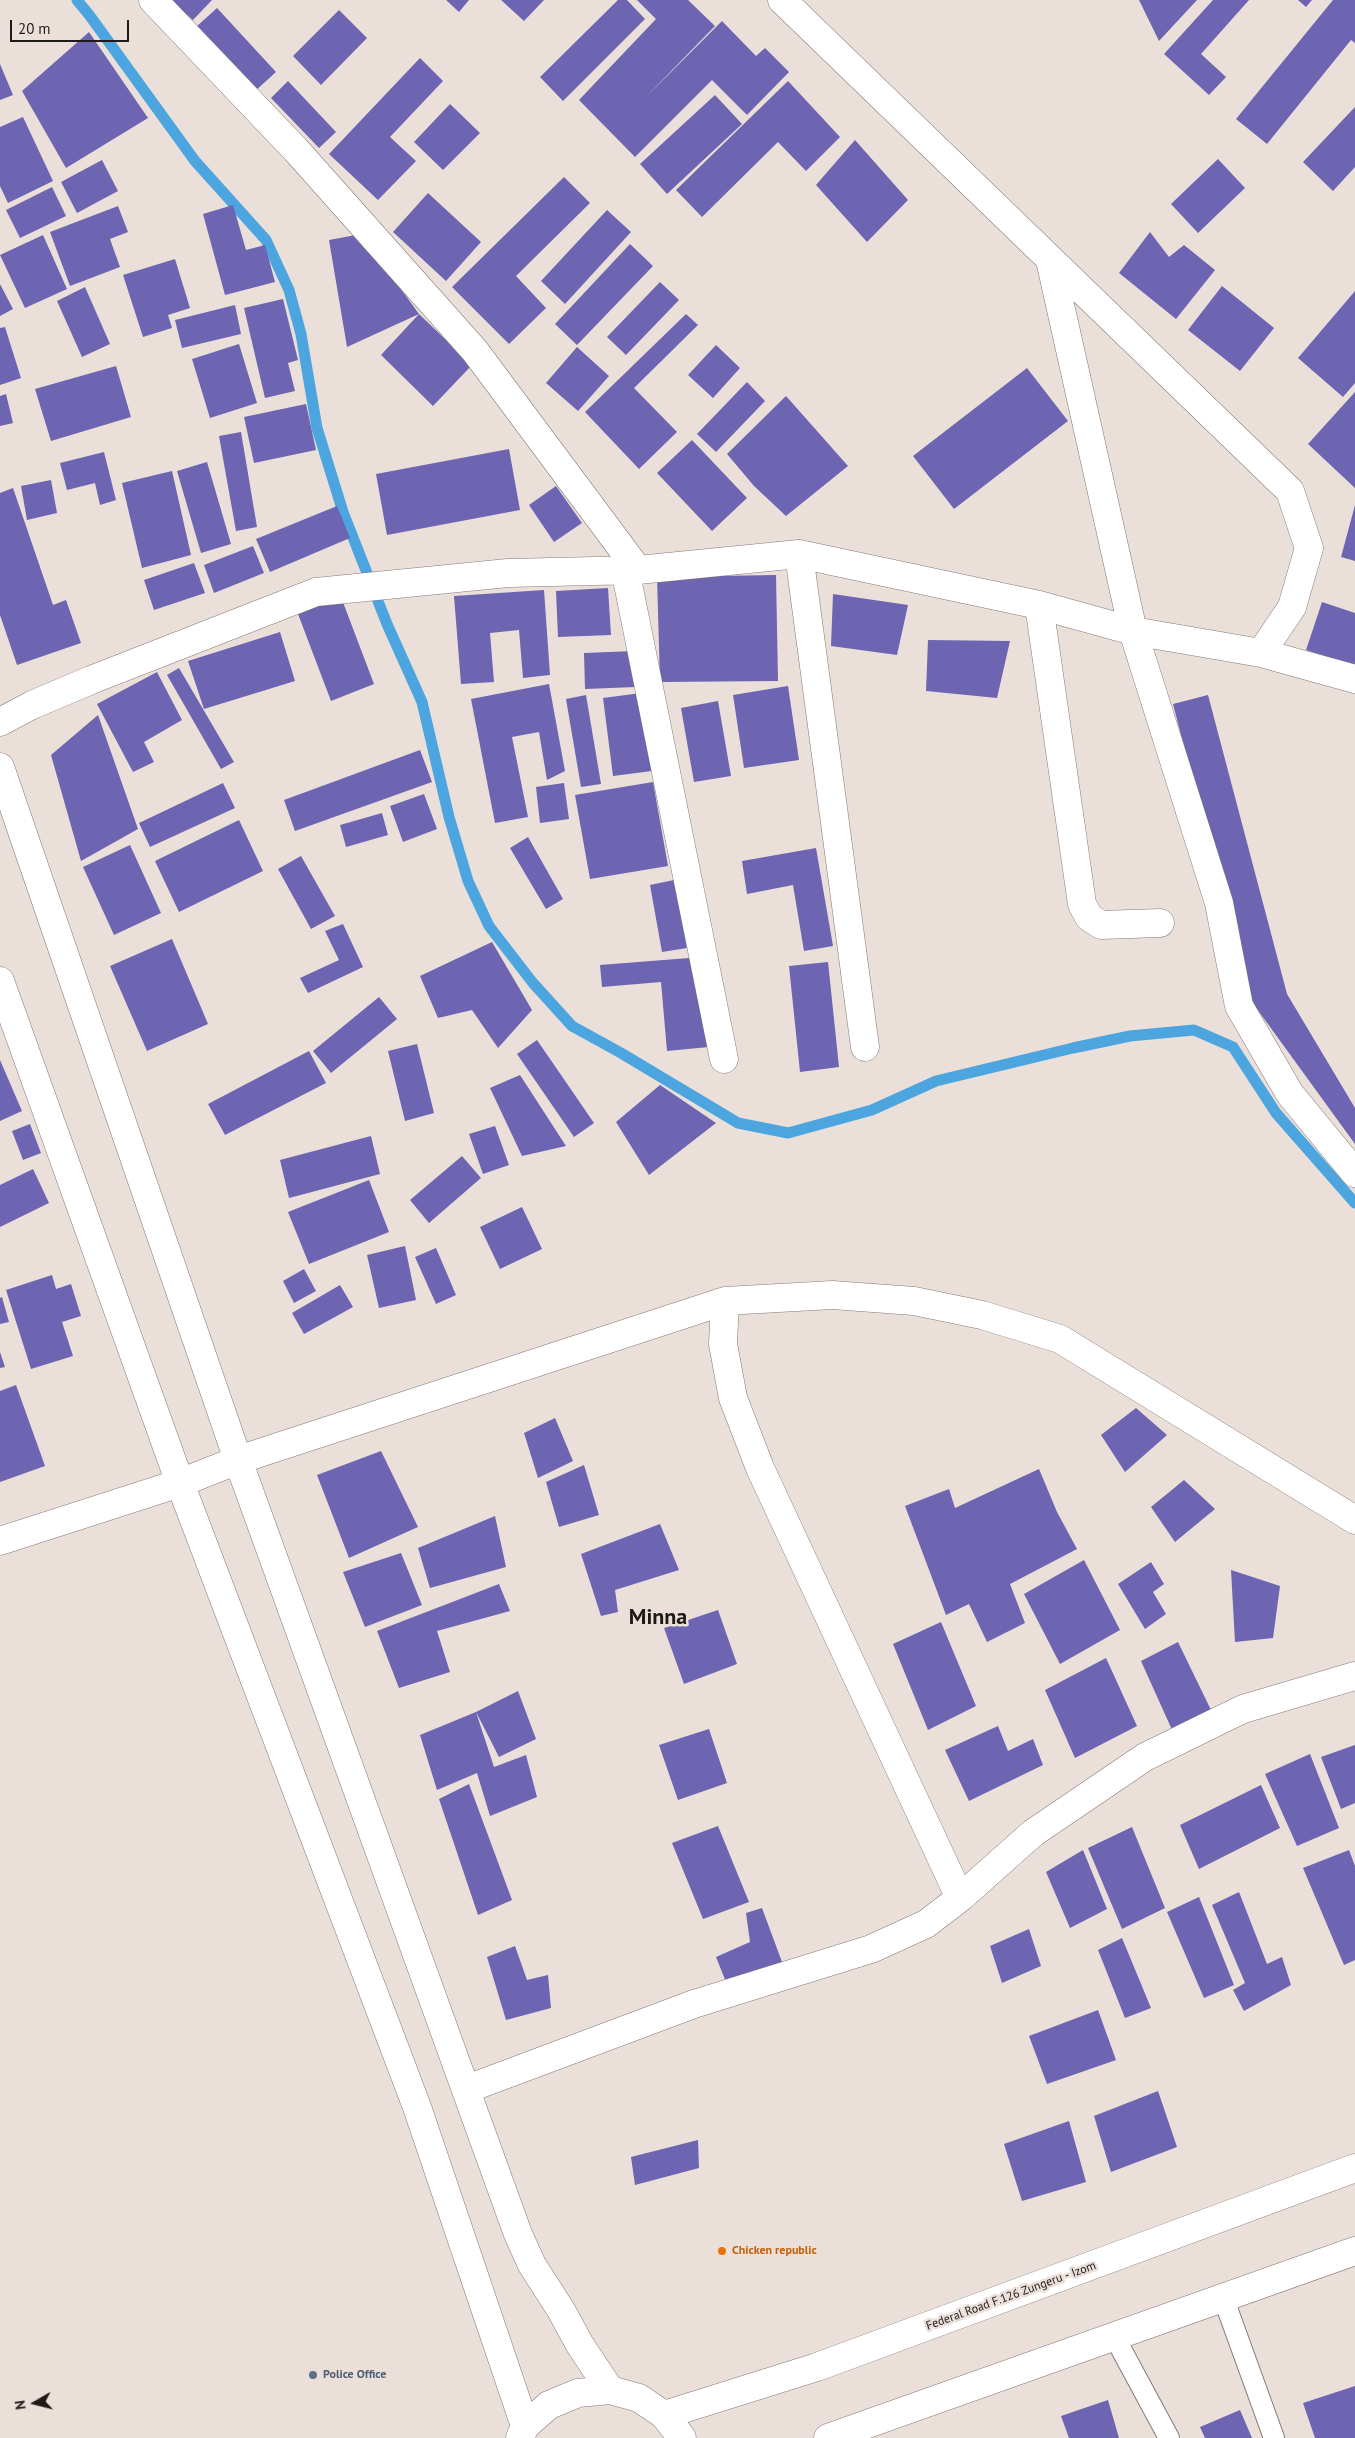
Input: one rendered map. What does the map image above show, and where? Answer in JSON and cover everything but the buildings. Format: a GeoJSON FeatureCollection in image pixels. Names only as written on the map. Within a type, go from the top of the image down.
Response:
{"type":"FeatureCollection","features":[{"type":"Feature","properties":{"kind":"street"},"geometry":{"type":"LineString","coordinates":[[153,0],[296,150],[475,351],[631,570],[724,1059]]}},
{"type":"Feature","properties":{"kind":"street"},"geometry":{"type":"LineString","coordinates":[[782,0],[1290,491],[1308,548],[1292,607],[1261,653]]}},
{"type":"Feature","properties":{"kind":"street"},"geometry":{"type":"LineString","coordinates":[[1050,260],[1133,630],[1219,903],[1239,1006],[1290,1094],[1355,1173]]}},
{"type":"Feature","properties":{"kind":"street"},"geometry":{"type":"LineString","coordinates":[[799,554],[865,1047]]}},
{"type":"Feature","properties":{"kind":"street"},"geometry":{"type":"LineString","coordinates":[[0,722],[32,705],[91,680],[316,592],[508,573],[631,570],[799,554],[1039,605],[1133,630],[1261,653],[1355,680]]}},
{"type":"Feature","properties":{"kind":"street"},"geometry":{"type":"LineString","coordinates":[[1039,605],[1082,904],[1089,917],[1101,924],[1160,923]]}},
{"type":"Feature","properties":{"kind":"street"},"geometry":{"type":"LineString","coordinates":[[0,768],[238,1460],[518,2234],[532,2265],[561,2310],[580,2345],[610,2390]]}},
{"type":"Feature","properties":{"kind":"street"},"geometry":{"type":"LineString","coordinates":[[0,981],[180,1483],[417,2107],[522,2432],[549,2404],[578,2392],[610,2390],[639,2398],[664,2415],[682,2438]]}},
{"type":"Feature","properties":{"kind":"street"},"geometry":{"type":"LineString","coordinates":[[0,1541],[180,1483],[238,1460],[725,1301],[832,1295],[914,1301],[982,1315],[1060,1339],[1355,1520]]}},
{"type":"Feature","properties":{"kind":"street"},"geometry":{"type":"LineString","coordinates":[[725,1301],[723,1344],[733,1398],[760,1468],[960,1898]]}},
{"type":"Feature","properties":{"kind":"street"},"geometry":{"type":"LineString","coordinates":[[467,2089],[694,2004],[871,1949],[926,1924],[960,1898],[1033,1833],[1145,1757],[1243,1709],[1355,1676]]}},
{"type":"Feature","properties":{"kind":"street","name":"Federal Road F.126 Zungeru - Izom"},"geometry":{"type":"LineString","coordinates":[[664,2415],[817,2367],[1355,2168]]}},
{"type":"Feature","properties":{"kind":"street"},"geometry":{"type":"LineString","coordinates":[[828,2438],[1355,2251]]}},
{"type":"Feature","properties":{"kind":"lane"},"geometry":{"type":"LineString","coordinates":[[1223,2297],[1274,2438]]}},
{"type":"Feature","properties":{"kind":"lane"},"geometry":{"type":"LineString","coordinates":[[1114,2336],[1169,2438]]}},
{"type":"Feature","properties":{"kind":"waterway"},"geometry":{"type":"LineString","coordinates":[[77,0],[195,161],[266,240],[289,290],[301,334],[317,428],[343,512],[387,624],[422,702],[449,817],[468,881],[489,926],[533,983],[572,1026],[738,1123],[788,1133],[872,1110],[936,1081],[1130,1036],[1194,1030],[1233,1047],[1276,1113],[1355,1203]]}},
{"type":"Feature","properties":{"kind":"place","name":"Chicken republic"},"geometry":{"type":"Point","coordinates":[722,2251]}},
{"type":"Feature","properties":{"kind":"place","name":"Police Office"},"geometry":{"type":"Point","coordinates":[313,2375]}},
{"type":"Feature","properties":{"kind":"district","name":"Minna"},"geometry":{"type":"Point","coordinates":[658,1618]}}]}
